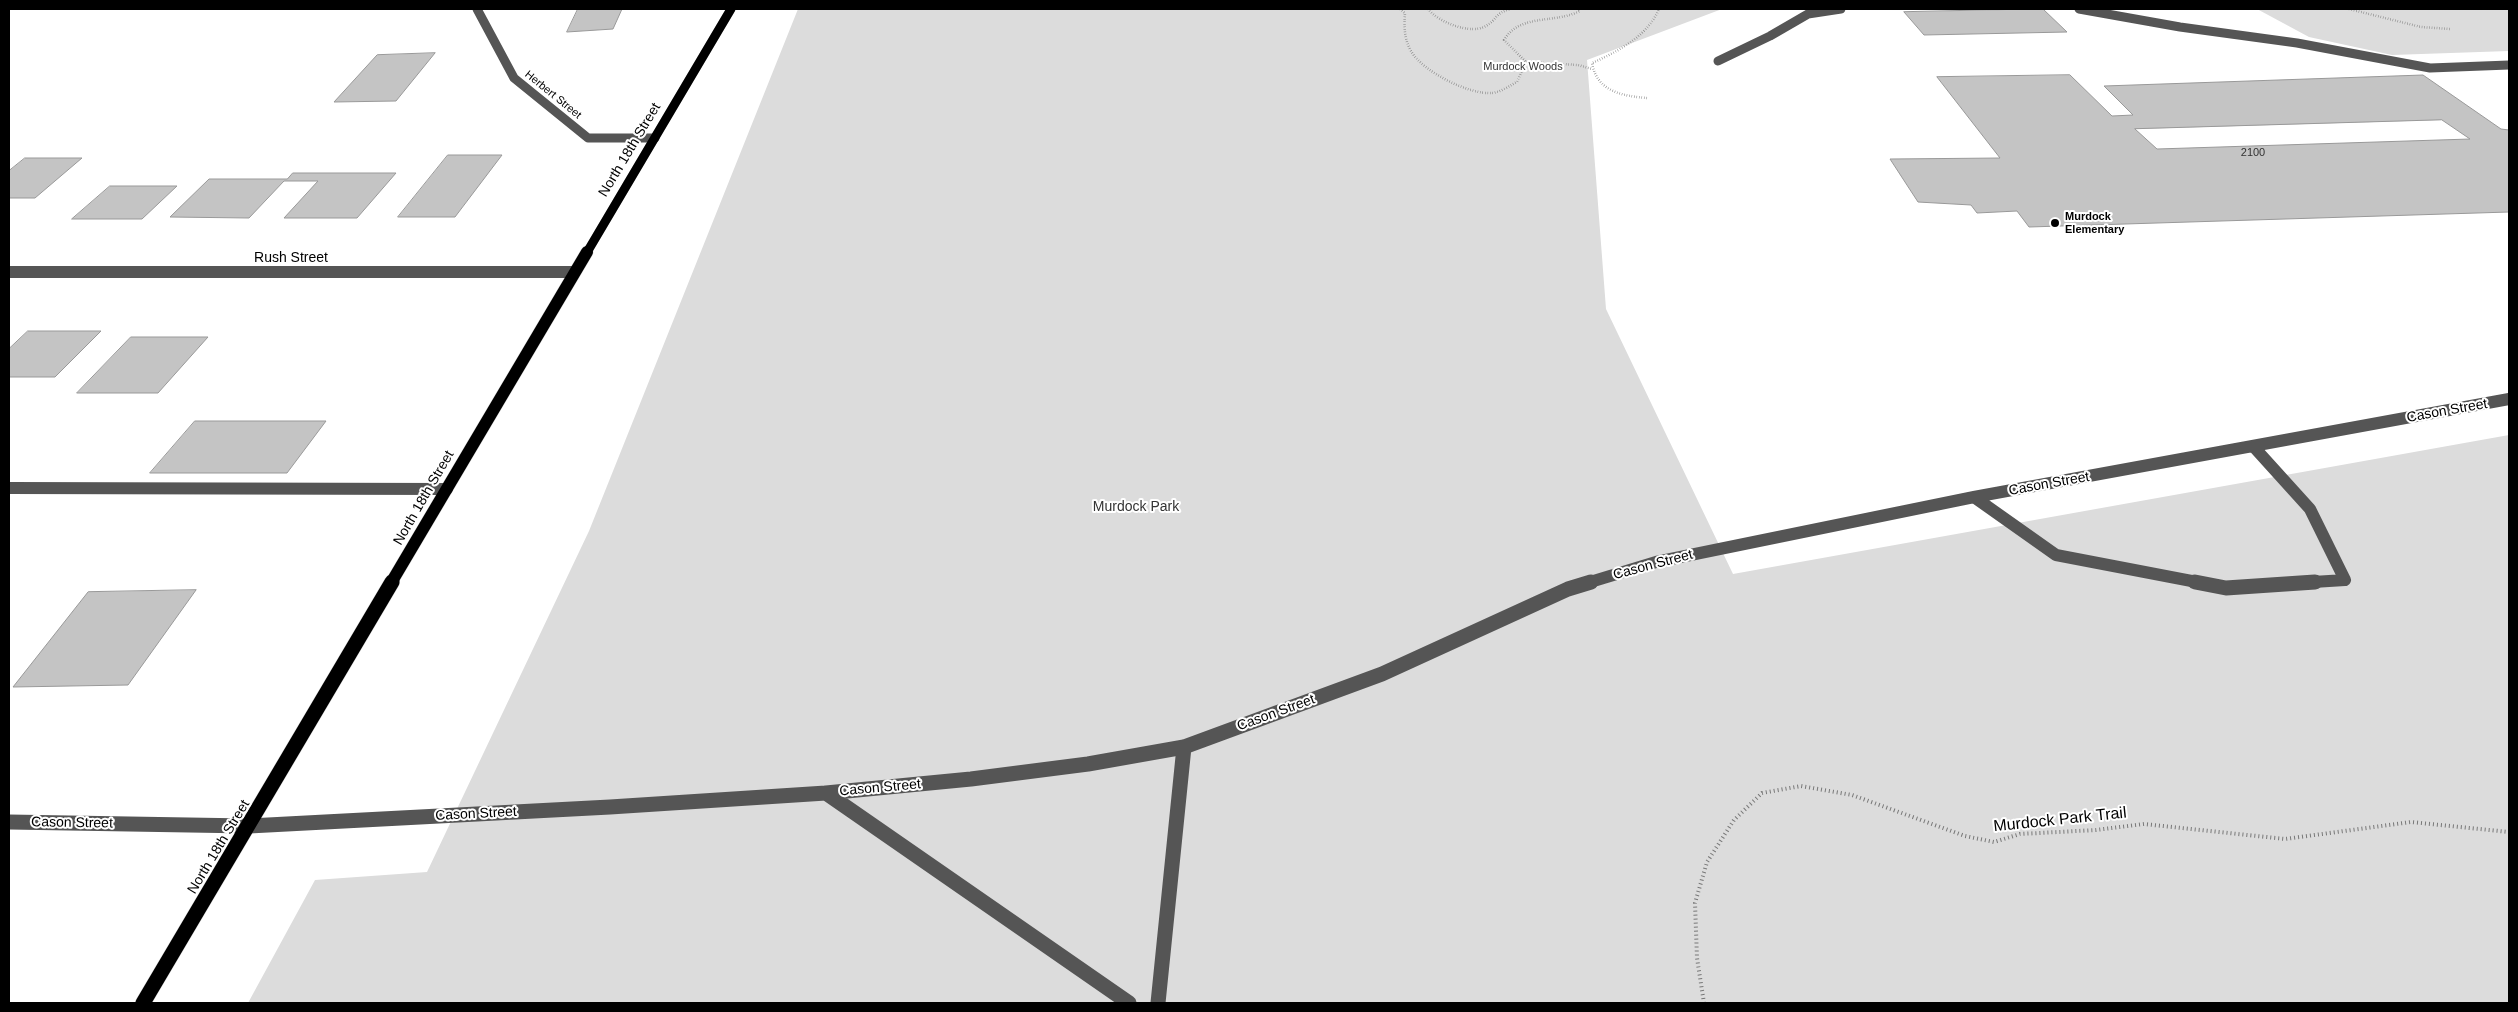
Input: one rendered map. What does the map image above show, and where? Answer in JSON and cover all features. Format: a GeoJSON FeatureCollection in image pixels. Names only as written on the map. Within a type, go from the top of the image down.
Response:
{"type":"FeatureCollection","features":[{"type":"Feature","properties":{"kind":"main road","name":"North 18th Street"},"geometry":{"type":"LineString","coordinates":[[143,1003],[731,9]]}},
{"type":"Feature","properties":{"kind":"street","name":"Herbert Street"},"geometry":{"type":"LineString","coordinates":[[477,9],[514,78],[588,138],[655,138]]}},
{"type":"Feature","properties":{"kind":"street"},"geometry":{"type":"LineString","coordinates":[[1718,61],[1770,36],[1808,14],[1841,9]]}},
{"type":"Feature","properties":{"kind":"street"},"geometry":{"type":"LineString","coordinates":[[2079,9],[2180,27],[2297,43],[2430,68],[2509,65]]}},
{"type":"Feature","properties":{"kind":"street","name":"Rush Street"},"geometry":{"type":"LineString","coordinates":[[9,272],[574,272]]}},
{"type":"Feature","properties":{"kind":"street","name":"Cason Street"},"geometry":{"type":"LineString","coordinates":[[9,822],[249,826],[610,807],[826,793],[1078,766],[1184,747],[1382,674],[1568,589],[1656,562],[1974,498],[2509,399]]}},
{"type":"Feature","properties":{"kind":"street"},"geometry":{"type":"LineString","coordinates":[[1974,498],[2056,555],[2226,588],[2345,580],[2310,509],[2253,446]]}},
{"type":"Feature","properties":{"kind":"street"},"geometry":{"type":"LineString","coordinates":[[9,488],[447,489]]}},
{"type":"Feature","properties":{"kind":"street"},"geometry":{"type":"LineString","coordinates":[[1158,1003],[1184,747]]}},
{"type":"Feature","properties":{"kind":"street"},"geometry":{"type":"LineString","coordinates":[[826,793],[1129,1003]]}},
{"type":"Feature","properties":{"kind":"path"},"geometry":{"type":"LineString","coordinates":[[1400,9],[1405,14],[1404,35],[1412,54],[1430,71],[1463,87],[1492,93],[1517,82],[1526,62]]}},
{"type":"Feature","properties":{"kind":"path"},"geometry":{"type":"LineString","coordinates":[[1428,9],[1435,18],[1480,29],[1492,22],[1499,12],[1511,9]]}},
{"type":"Feature","properties":{"kind":"path"},"geometry":{"type":"LineString","coordinates":[[1578,9],[1580,11],[1572,17],[1544,18],[1516,25],[1506,33],[1504,40],[1526,62],[1578,64],[1592,69],[1617,95],[1647,98]]}},
{"type":"Feature","properties":{"kind":"path"},"geometry":{"type":"LineString","coordinates":[[1592,69],[1592,63],[1612,55],[1637,35],[1658,15],[1659,9]]}},
{"type":"Feature","properties":{"kind":"path"},"geometry":{"type":"LineString","coordinates":[[2349,9],[2421,27],[2459,30]]}},
{"type":"Feature","properties":{"kind":"path","name":"Murdock Park Trail"},"geometry":{"type":"LineString","coordinates":[[1704,1003],[1697,958],[1695,904],[1707,862],[1734,820],[1762,793],[1801,786],[1852,794],[1965,836],[1994,842],[2020,834],[2096,830],[2144,824],[2286,839],[2411,822],[2509,832]]}},
{"type":"Feature","properties":{"kind":"green space","name":"Murdock Park"},"geometry":{"type":"Polygon","coordinates":[[[798,9],[1722,9],[1587,60],[1606,309],[1733,574],[2509,435],[2509,1003],[248,1003],[315,880],[427,872],[589,531],[798,9]]]}},
{"type":"Feature","properties":{"kind":"green space"},"geometry":{"type":"Polygon","coordinates":[[[2257,9],[2509,9],[2509,51],[2392,55],[2309,37],[2257,9]]]}},
{"type":"Feature","properties":{"kind":"building"},"geometry":{"type":"Polygon","coordinates":[[[578,9],[622,9],[613,29],[567,32],[578,9]]]}},
{"type":"Feature","properties":{"kind":"building"},"geometry":{"type":"Polygon","coordinates":[[[2043,9],[2067,32],[1924,35],[1904,12],[2043,9]]]}},
{"type":"Feature","properties":{"kind":"building"},"geometry":{"type":"Polygon","coordinates":[[[435,53],[396,101],[334,102],[377,55],[435,53]]]}},
{"type":"Feature","properties":{"kind":"building"},"geometry":{"type":"Polygon","coordinates":[[[2070,75],[2112,116],[2133,115],[2104,86],[2423,75],[2501,129],[2509,130],[2509,212],[2029,227],[2017,211],[1977,213],[1971,205],[1918,202],[1890,159],[2000,158],[1937,77],[2070,75]],[[2442,120],[2135,129],[2157,149],[2470,139],[2442,120]]]}},
{"type":"Feature","properties":{"kind":"building"},"geometry":{"type":"Polygon","coordinates":[[[448,155],[502,155],[455,217],[398,217],[448,155]]]}},
{"type":"Feature","properties":{"kind":"building"},"geometry":{"type":"Polygon","coordinates":[[[25,158],[82,158],[35,198],[9,198],[9,171],[25,158]]]}},
{"type":"Feature","properties":{"kind":"building"},"geometry":{"type":"Polygon","coordinates":[[[293,173],[396,173],[357,218],[284,218],[318,181],[284,181],[249,218],[170,217],[209,179],[287,179],[293,173]]]}},
{"type":"Feature","properties":{"kind":"building"},"geometry":{"type":"Polygon","coordinates":[[[110,186],[177,186],[142,219],[72,219],[110,186]]]}},
{"type":"Feature","properties":{"kind":"building"},"geometry":{"type":"Polygon","coordinates":[[[28,331],[101,331],[55,377],[9,377],[9,349],[28,331]]]}},
{"type":"Feature","properties":{"kind":"building"},"geometry":{"type":"Polygon","coordinates":[[[131,337],[208,337],[158,393],[77,393],[131,337]]]}},
{"type":"Feature","properties":{"kind":"building"},"geometry":{"type":"Polygon","coordinates":[[[195,421],[326,421],[287,473],[150,473],[195,421]]]}},
{"type":"Feature","properties":{"kind":"building"},"geometry":{"type":"Polygon","coordinates":[[[196,590],[128,685],[13,687],[88,592],[196,590]]]}},
{"type":"Feature","properties":{"kind":"place","name":"Murdock Elementary"},"geometry":{"type":"Point","coordinates":[2055,223]}},
{"type":"Feature","properties":{"kind":"park label","name":"Murdock Woods"},"geometry":{"type":"Point","coordinates":[1523,67]}}]}
